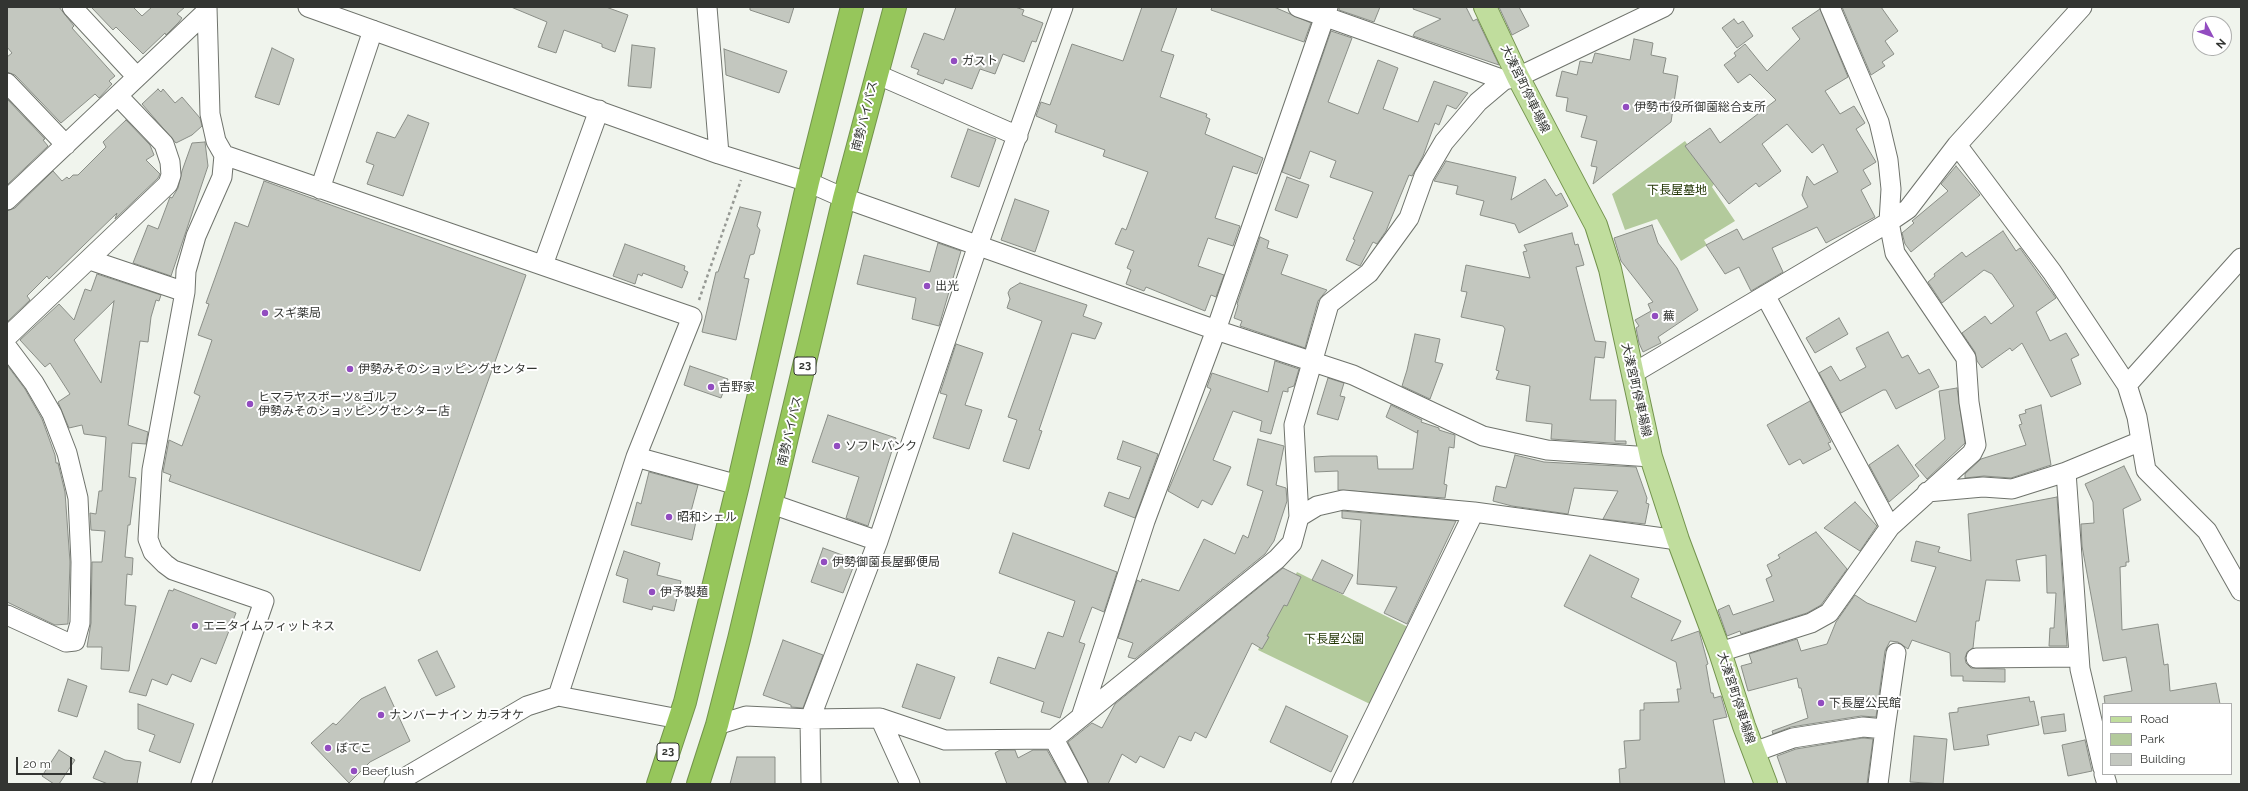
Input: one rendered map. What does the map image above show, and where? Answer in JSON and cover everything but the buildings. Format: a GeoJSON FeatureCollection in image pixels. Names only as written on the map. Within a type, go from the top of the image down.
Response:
{"type":"FeatureCollection","features":[{"type":"Feature","properties":{"kind":"highway","name":"23"},"geometry":{"type":"LineString","coordinates":[[658,784],[679,719],[738,484],[808,182],[852,7]]}},
{"type":"Feature","properties":{"kind":"highway","name":"南勢バイパス"},"geometry":{"type":"LineString","coordinates":[[698,784],[717,725],[772,504],[844,198],[895,7]]}},
{"type":"Feature","properties":{"kind":"main road","name":"大湊宮町停車場線"},"geometry":{"type":"LineString","coordinates":[[1485,7],[1511,78],[1596,225],[1610,268],[1651,457],[1678,540],[1720,652],[1766,784]]}},
{"type":"Feature","properties":{"kind":"street"},"geometry":{"type":"LineString","coordinates":[[72,7],[137,78]]}},
{"type":"Feature","properties":{"kind":"street"},"geometry":{"type":"LineString","coordinates":[[308,7],[719,154],[808,182],[844,198],[1216,330],[1353,375],[1484,436],[1547,450],[1651,457]]}},
{"type":"Feature","properties":{"kind":"street"},"geometry":{"type":"LineString","coordinates":[[707,7],[719,154]]}},
{"type":"Feature","properties":{"kind":"street"},"geometry":{"type":"LineString","coordinates":[[811,784],[810,719],[878,541],[978,245],[1063,7]]}},
{"type":"Feature","properties":{"kind":"street"},"geometry":{"type":"LineString","coordinates":[[1298,7],[1327,11],[1511,78]]}},
{"type":"Feature","properties":{"kind":"street"},"geometry":{"type":"LineString","coordinates":[[1720,652],[1811,623],[1829,612],[1890,527],[1972,453],[1976,445],[1969,402],[1966,358],[1895,253],[1889,222],[1891,190],[1888,160],[1879,122],[1830,7]]}},
{"type":"Feature","properties":{"kind":"street"},"geometry":{"type":"LineString","coordinates":[[1632,374],[1889,222],[1908,209],[1957,145],[2082,7]]}},
{"type":"Feature","properties":{"kind":"street"},"geometry":{"type":"LineString","coordinates":[[7,200],[137,78],[206,8]]}},
{"type":"Feature","properties":{"kind":"street"},"geometry":{"type":"LineString","coordinates":[[201,784],[264,601],[173,570],[153,552],[148,539],[152,470],[185,292],[186,272],[196,236],[222,177],[224,155],[216,141],[210,114],[206,8]]}},
{"type":"Feature","properties":{"kind":"street"},"geometry":{"type":"LineString","coordinates":[[717,725],[746,716],[810,719],[880,718],[945,740],[1054,739],[1082,714],[1277,559],[1292,543],[1299,518],[1294,425],[1329,304],[1369,273],[1409,218],[1424,176],[1444,142],[1478,102],[1511,78],[1652,10]]}},
{"type":"Feature","properties":{"kind":"street"},"geometry":{"type":"LineString","coordinates":[[1082,714],[1145,521],[1216,330],[1327,11]]}},
{"type":"Feature","properties":{"kind":"street"},"geometry":{"type":"LineString","coordinates":[[320,189],[373,30]]}},
{"type":"Feature","properties":{"kind":"street"},"geometry":{"type":"LineString","coordinates":[[876,74],[1018,136]]}},
{"type":"Feature","properties":{"kind":"street"},"geometry":{"type":"LineString","coordinates":[[7,83],[66,145]]}},
{"type":"Feature","properties":{"kind":"street"},"geometry":{"type":"LineString","coordinates":[[7,337],[90,260],[168,184],[171,175],[170,162],[164,144],[118,96]]}},
{"type":"Feature","properties":{"kind":"street"},"geometry":{"type":"LineString","coordinates":[[543,265],[599,110]]}},
{"type":"Feature","properties":{"kind":"street"},"geometry":{"type":"LineString","coordinates":[[1957,145],[2052,272],[2127,386],[2141,441],[2146,470],[2206,531],[2241,590]]}},
{"type":"Feature","properties":{"kind":"street"},"geometry":{"type":"LineString","coordinates":[[224,155],[692,317],[636,457],[558,696]]}},
{"type":"Feature","properties":{"kind":"street"},"geometry":{"type":"LineString","coordinates":[[2127,386],[2241,258]]}},
{"type":"Feature","properties":{"kind":"street"},"geometry":{"type":"LineString","coordinates":[[90,260],[185,292]]}},
{"type":"Feature","properties":{"kind":"street"},"geometry":{"type":"LineString","coordinates":[[1765,295],[1890,527]]}},
{"type":"Feature","properties":{"kind":"street"},"geometry":{"type":"LineString","coordinates":[[7,347],[34,383],[52,414],[68,453],[78,498],[81,562],[80,623],[75,641],[66,642],[7,615]]}},
{"type":"Feature","properties":{"kind":"street"},"geometry":{"type":"LineString","coordinates":[[1927,492],[1983,487],[2012,489],[2066,472],[2141,441]]}},
{"type":"Feature","properties":{"kind":"street"},"geometry":{"type":"LineString","coordinates":[[636,457],[738,484]]}},
{"type":"Feature","properties":{"kind":"street"},"geometry":{"type":"LineString","coordinates":[[2066,472],[2080,669],[2102,764]]}},
{"type":"Feature","properties":{"kind":"street"},"geometry":{"type":"LineString","coordinates":[[1299,518],[1317,506],[1342,500],[1474,512],[1678,540]]}},
{"type":"Feature","properties":{"kind":"street"},"geometry":{"type":"LineString","coordinates":[[772,504],[878,541]]}},
{"type":"Feature","properties":{"kind":"street"},"geometry":{"type":"LineString","coordinates":[[1341,784],[1474,512]]}},
{"type":"Feature","properties":{"kind":"street"},"geometry":{"type":"LineString","coordinates":[[1878,784],[1896,653]]}},
{"type":"Feature","properties":{"kind":"street"},"geometry":{"type":"LineString","coordinates":[[1976,658],[2079,658]]}},
{"type":"Feature","properties":{"kind":"street"},"geometry":{"type":"LineString","coordinates":[[394,784],[527,706],[558,696],[679,719]]}},
{"type":"Feature","properties":{"kind":"street"},"geometry":{"type":"LineString","coordinates":[[880,718],[910,784]]}},
{"type":"Feature","properties":{"kind":"street"},"geometry":{"type":"LineString","coordinates":[[1754,752],[1793,738],[1863,727],[1885,729]]}},
{"type":"Feature","properties":{"kind":"street"},"geometry":{"type":"LineString","coordinates":[[1054,739],[1078,784]]}},
{"type":"Feature","properties":{"kind":"path"},"geometry":{"type":"LineString","coordinates":[[692,317],[747,162]]}},
{"type":"Feature","properties":{"kind":"green space","name":"下長屋墓地"},"geometry":{"type":"Polygon","coordinates":[[[1685,141],[1714,184],[1712,187],[1735,221],[1704,240],[1707,245],[1681,261],[1657,219],[1625,230],[1612,194],[1685,141]]]}},
{"type":"Feature","properties":{"kind":"green space","name":"下長屋公園"},"geometry":{"type":"Polygon","coordinates":[[[1297,572],[1410,628],[1372,705],[1258,650],[1297,572]]]}},
{"type":"Feature","properties":{"kind":"place","name":"ガスト"},"geometry":{"type":"Point","coordinates":[954,61]}},
{"type":"Feature","properties":{"kind":"place","name":"伊勢市役所御薗総合支所"},"geometry":{"type":"Point","coordinates":[1626,107]}},
{"type":"Feature","properties":{"kind":"place","name":"出光"},"geometry":{"type":"Point","coordinates":[927,286]}},
{"type":"Feature","properties":{"kind":"place","name":"スギ薬局"},"geometry":{"type":"Point","coordinates":[265,313]}},
{"type":"Feature","properties":{"kind":"place","name":"蕪"},"geometry":{"type":"Point","coordinates":[1655,316]}},
{"type":"Feature","properties":{"kind":"place","name":"伊勢みそのショッピングセンター"},"geometry":{"type":"Point","coordinates":[350,369]}},
{"type":"Feature","properties":{"kind":"place","name":"吉野家"},"geometry":{"type":"Point","coordinates":[711,387]}},
{"type":"Feature","properties":{"kind":"place","name":"ヒマラヤスポーツ&ゴルフ 伊勢みそのショッピングセンター店"},"geometry":{"type":"Point","coordinates":[250,404]}},
{"type":"Feature","properties":{"kind":"place","name":"ソフトバンク"},"geometry":{"type":"Point","coordinates":[837,446]}},
{"type":"Feature","properties":{"kind":"place","name":"昭和シェル"},"geometry":{"type":"Point","coordinates":[669,517]}},
{"type":"Feature","properties":{"kind":"place","name":"伊勢御薗長屋郵便局"},"geometry":{"type":"Point","coordinates":[824,562]}},
{"type":"Feature","properties":{"kind":"place","name":"伊予製麺"},"geometry":{"type":"Point","coordinates":[652,592]}},
{"type":"Feature","properties":{"kind":"place","name":"エニタイムフィットネス"},"geometry":{"type":"Point","coordinates":[195,626]}},
{"type":"Feature","properties":{"kind":"place","name":"下長屋公民館"},"geometry":{"type":"Point","coordinates":[1821,703]}},
{"type":"Feature","properties":{"kind":"place","name":"ナンバーナイン カラオケ"},"geometry":{"type":"Point","coordinates":[381,715]}},
{"type":"Feature","properties":{"kind":"place","name":"ぼてこ"},"geometry":{"type":"Point","coordinates":[328,748]}},
{"type":"Feature","properties":{"kind":"place","name":"Beef lush"},"geometry":{"type":"Point","coordinates":[354,771]}}]}
